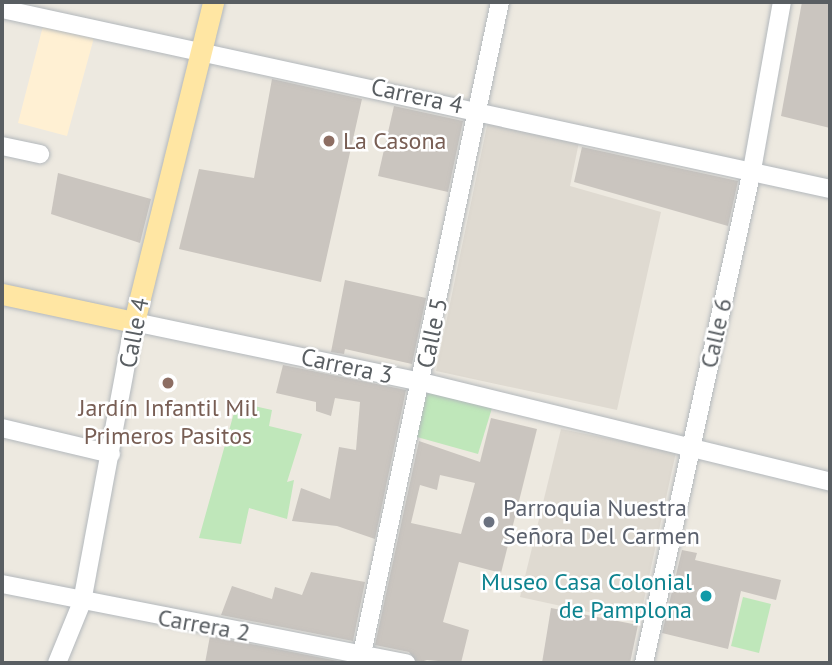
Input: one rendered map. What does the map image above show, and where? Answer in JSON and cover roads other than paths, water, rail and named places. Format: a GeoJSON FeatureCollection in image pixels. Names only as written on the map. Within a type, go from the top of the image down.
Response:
{"type":"FeatureCollection","features":[{"type":"Feature","properties":{"kind":"main road","name":"Calle 4"},"geometry":{"type":"LineString","coordinates":[[134,322],[214,2]]}},
{"type":"Feature","properties":{"kind":"main road","name":"Carrera 3"},"geometry":{"type":"LineString","coordinates":[[2,294],[134,322]]}},
{"type":"Feature","properties":{"kind":"street","name":"Calle 5"},"geometry":{"type":"LineString","coordinates":[[361,659],[500,2]]}},
{"type":"Feature","properties":{"kind":"street","name":"Calle 6"},"geometry":{"type":"LineString","coordinates":[[644,663],[752,170],[782,2]]}},
{"type":"Feature","properties":{"kind":"street","name":"Carrera 4"},"geometry":{"type":"LineString","coordinates":[[2,9],[478,109],[830,189]]}},
{"type":"Feature","properties":{"kind":"street"},"geometry":{"type":"LineString","coordinates":[[2,146],[40,154]]}},
{"type":"Feature","properties":{"kind":"street","name":"Carrera 3"},"geometry":{"type":"LineString","coordinates":[[134,322],[421,382],[830,482]]}},
{"type":"Feature","properties":{"kind":"street","name":"Calle 4"},"geometry":{"type":"LineString","coordinates":[[57,663],[82,603],[134,322]]}},
{"type":"Feature","properties":{"kind":"street"},"geometry":{"type":"LineString","coordinates":[[2,428],[111,454]]}},
{"type":"Feature","properties":{"kind":"street","name":"Carrera 2"},"geometry":{"type":"LineString","coordinates":[[2,584],[82,603],[361,659],[406,663]]}},
{"type":"Feature","properties":{"kind":"place","name":"La Casona"},"geometry":{"type":"Point","coordinates":[329,141]}},
{"type":"Feature","properties":{"kind":"place","name":"Jardín Infantil Mil Primeros Pasitos"},"geometry":{"type":"Point","coordinates":[168,383]}},
{"type":"Feature","properties":{"kind":"place","name":"Parroquia Nuestra Señora Del Carmen"},"geometry":{"type":"Point","coordinates":[489,522]}},
{"type":"Feature","properties":{"kind":"place","name":"Museo Casa Colonial de Pamplona"},"geometry":{"type":"Point","coordinates":[706,596]}}]}
